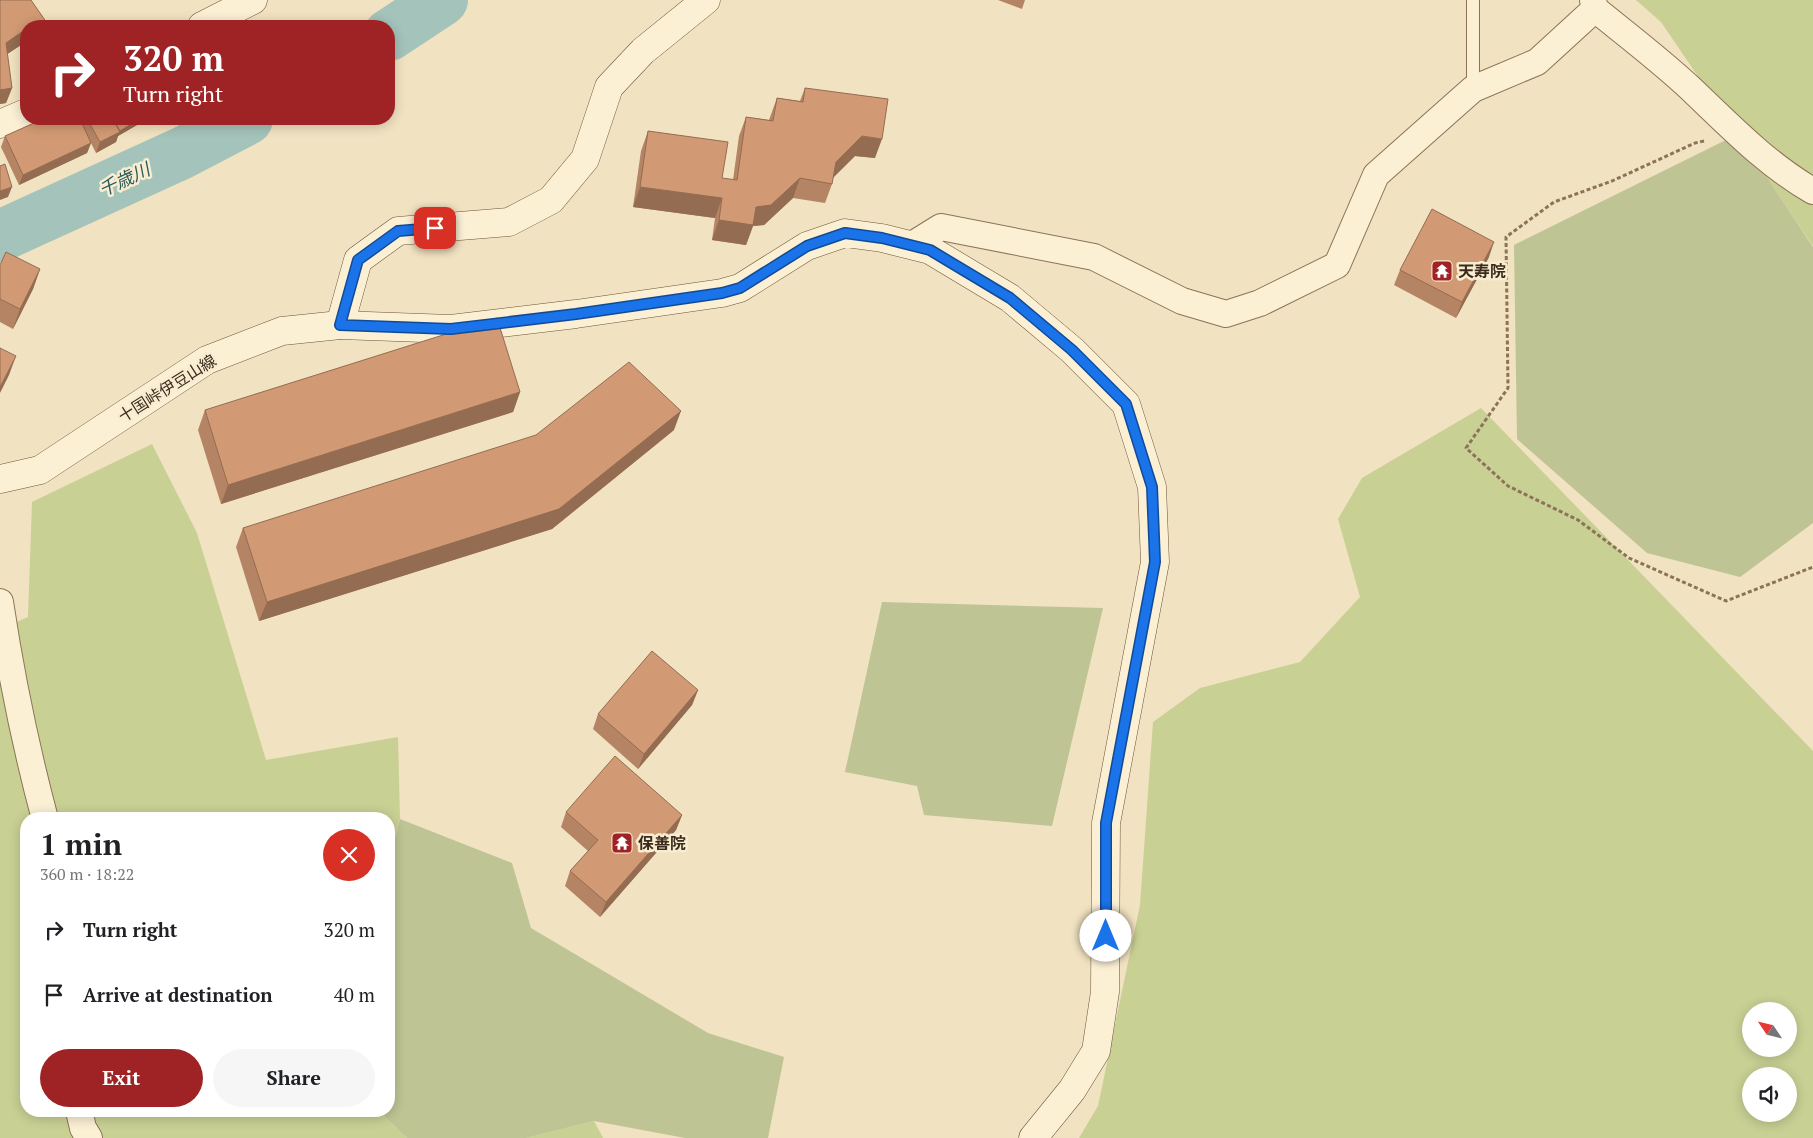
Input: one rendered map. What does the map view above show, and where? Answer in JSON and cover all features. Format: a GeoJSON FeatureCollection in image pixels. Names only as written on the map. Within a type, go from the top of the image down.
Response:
{"type":"FeatureCollection","features":[{"type":"Feature","properties":{"kind":"main road"},"geometry":{"type":"LineString","coordinates":[[214,20],[252,0]]}},
{"type":"Feature","properties":{"kind":"main road"},"geometry":{"type":"LineString","coordinates":[[340,325],[358,260],[398,231],[509,222],[551,200],[585,159],[609,87],[643,51],[706,0]]}},
{"type":"Feature","properties":{"kind":"main road"},"geometry":{"type":"LineString","coordinates":[[0,124],[20,116]]}},
{"type":"Feature","properties":{"kind":"main road","name":"十国峠伊豆山線"},"geometry":{"type":"LineString","coordinates":[[0,479],[40,470],[207,360],[282,331],[340,325],[451,329],[576,314],[722,293],[740,288],[807,246],[845,233],[882,238],[930,250],[1010,298],[1072,350],[1126,404],[1152,487],[1155,562],[1106,823],[1105,992],[1096,1051],[1072,1090],[1033,1138]]}},
{"type":"Feature","properties":{"kind":"street"},"geometry":{"type":"LineString","coordinates":[[912,245],[941,228],[1094,257],[1182,301],[1226,314],[1260,303],[1337,265],[1376,176],[1473,89],[1537,62],[1594,4],[1738,134],[1789,177],[1813,191]]}},
{"type":"Feature","properties":{"kind":"street"},"geometry":{"type":"LineString","coordinates":[[0,602],[30,759],[43,812]]}},
{"type":"Feature","properties":{"kind":"street"},"geometry":{"type":"LineString","coordinates":[[81,1117],[83,1128],[89,1138]]}},
{"type":"Feature","properties":{"kind":"lane"},"geometry":{"type":"LineString","coordinates":[[1473,0],[1473,89]]}},
{"type":"Feature","properties":{"kind":"path"},"geometry":{"type":"LineString","coordinates":[[1738,134],[1695,143],[1612,181],[1554,202],[1506,237],[1508,388],[1466,448],[1508,486],[1578,520],[1629,558],[1726,601],[1813,568]]}},
{"type":"Feature","properties":{"kind":"green space"},"geometry":{"type":"Polygon","coordinates":[[[1636,0],[1813,0],[1813,246],[1661,22],[1636,0]]]}},
{"type":"Feature","properties":{"kind":"green space"},"geometry":{"type":"Polygon","coordinates":[[[1738,134],[1813,247],[1813,523],[1740,577],[1647,553],[1517,439],[1514,245],[1738,134]]]}},
{"type":"Feature","properties":{"kind":"green space"},"geometry":{"type":"Polygon","coordinates":[[[1481,408],[1813,751],[1813,1138],[1079,1138],[1098,1106],[1140,905],[1153,722],[1200,688],[1300,662],[1360,597],[1338,519],[1362,478],[1481,408]]]}},
{"type":"Feature","properties":{"kind":"green space"},"geometry":{"type":"Polygon","coordinates":[[[152,444],[197,533],[266,760],[398,737],[400,819],[395,839],[395,812],[20,812],[20,1117],[385,1117],[407,1138],[0,1138],[0,629],[28,617],[32,502],[152,444]]]}},
{"type":"Feature","properties":{"kind":"green space"},"geometry":{"type":"Polygon","coordinates":[[[882,602],[1103,608],[1052,826],[924,815],[917,786],[845,772],[882,602]]]}},
{"type":"Feature","properties":{"kind":"green space"},"geometry":{"type":"Polygon","coordinates":[[[400,819],[512,863],[531,928],[708,1033],[784,1057],[768,1138],[685,1138],[594,1121],[526,1138],[407,1138],[385,1117],[395,1117],[395,839],[400,819]]]}},
{"type":"Feature","properties":{"kind":"green space"},"geometry":{"type":"Polygon","coordinates":[[[594,1121],[603,1138],[526,1138],[594,1121]]]}},
{"type":"Feature","properties":{"kind":"building"},"geometry":{"type":"Polygon","coordinates":[[[0,0],[31,0],[45,20],[20,20],[20,33],[6,43],[12,88],[0,90],[0,0]]]}},
{"type":"Feature","properties":{"kind":"building"},"geometry":{"type":"Polygon","coordinates":[[[805,88],[888,99],[882,139],[862,136],[836,162],[832,184],[800,178],[771,205],[756,207],[753,225],[719,220],[722,198],[640,187],[648,131],[728,142],[722,178],[737,180],[746,117],[773,121],[777,98],[803,102],[805,88]]]}},
{"type":"Feature","properties":{"kind":"building"},"geometry":{"type":"Polygon","coordinates":[[[30,125],[83,125],[91,143],[23,175],[5,136],[30,125]]]}},
{"type":"Feature","properties":{"kind":"building"},"geometry":{"type":"Polygon","coordinates":[[[90,125],[116,125],[120,132],[100,142],[90,125]]]}},
{"type":"Feature","properties":{"kind":"building"},"geometry":{"type":"Polygon","coordinates":[[[116,125],[130,125],[120,131],[116,125]]]}},
{"type":"Feature","properties":{"kind":"building"},"geometry":{"type":"Polygon","coordinates":[[[5,164],[12,187],[0,191],[0,166],[5,164]]]}},
{"type":"Feature","properties":{"kind":"building","name":"天寿院"},"geometry":{"type":"Polygon","coordinates":[[[1432,209],[1494,242],[1462,302],[1400,270],[1432,209]]]}},
{"type":"Feature","properties":{"kind":"building"},"geometry":{"type":"Polygon","coordinates":[[[6,252],[40,269],[20,309],[0,299],[0,265],[6,252]]]}},
{"type":"Feature","properties":{"kind":"building"},"geometry":{"type":"Polygon","coordinates":[[[497,318],[520,392],[228,485],[205,410],[497,318]]]}},
{"type":"Feature","properties":{"kind":"building"},"geometry":{"type":"Polygon","coordinates":[[[0,348],[16,356],[0,387],[0,348]]]}},
{"type":"Feature","properties":{"kind":"building"},"geometry":{"type":"Polygon","coordinates":[[[629,362],[681,411],[559,509],[267,602],[243,528],[536,435],[629,362]]]}},
{"type":"Feature","properties":{"kind":"building"},"geometry":{"type":"Polygon","coordinates":[[[652,651],[698,690],[644,754],[598,714],[652,651]]]}},
{"type":"Feature","properties":{"kind":"building","name":"保善院"},"geometry":{"type":"Polygon","coordinates":[[[615,756],[682,815],[606,902],[570,871],[598,840],[566,812],[615,756]]]}},
{"type":"Feature","properties":{"kind":"waterway","name":"千歳川"},"geometry":{"type":"LineString","coordinates":[[395,31],[442,0]]}},
{"type":"Feature","properties":{"kind":"waterway","name":"千歳川"},"geometry":{"type":"LineString","coordinates":[[0,236],[182,153],[236,125]]}},
{"type":"Feature","properties":{"kind":"place","name":"天寿院"},"geometry":{"type":"Point","coordinates":[1442,271]}},
{"type":"Feature","properties":{"kind":"place","name":"保善院"},"geometry":{"type":"Point","coordinates":[622,843]}},
{"type":"Feature","properties":{"kind":"route"},"geometry":{"type":"LineString","coordinates":[[435,228],[398,231],[358,260],[340,325],[451,329],[576,314],[722,293],[740,288],[807,246],[845,233],[882,238],[930,250],[1010,298],[1072,350],[1126,404],[1152,487],[1155,562],[1106,823],[1106,936]]}}]}
